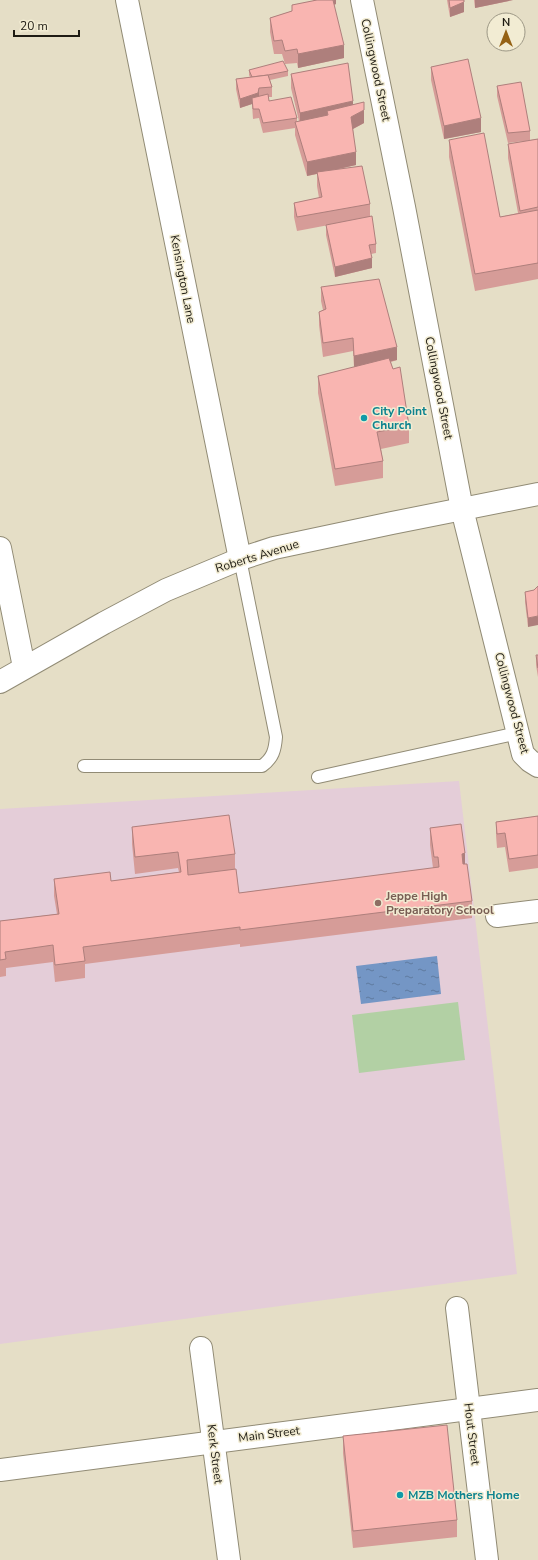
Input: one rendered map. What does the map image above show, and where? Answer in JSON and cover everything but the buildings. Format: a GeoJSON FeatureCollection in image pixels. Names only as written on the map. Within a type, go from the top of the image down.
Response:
{"type":"FeatureCollection","features":[{"type":"Feature","properties":{"kind":"street","name":"Kensington Lane"},"geometry":{"type":"LineString","coordinates":[[127,0],[240,559]]}},
{"type":"Feature","properties":{"kind":"street","name":"Collingwood Street"},"geometry":{"type":"LineString","coordinates":[[362,0],[404,207],[462,509],[523,754],[538,766]]}},
{"type":"Feature","properties":{"kind":"street","name":"Roberts Avenue"},"geometry":{"type":"LineString","coordinates":[[0,682],[24,667],[166,590],[240,559],[274,548],[538,494]]}},
{"type":"Feature","properties":{"kind":"street"},"geometry":{"type":"LineString","coordinates":[[0,548],[24,667]]}},
{"type":"Feature","properties":{"kind":"street"},"geometry":{"type":"LineString","coordinates":[[497,916],[538,911]]}},
{"type":"Feature","properties":{"kind":"street","name":"Hout Street"},"geometry":{"type":"LineString","coordinates":[[458,1308],[468,1408],[487,1560]]}},
{"type":"Feature","properties":{"kind":"street","name":"Kerk Street"},"geometry":{"type":"LineString","coordinates":[[202,1348],[229,1560]]}},
{"type":"Feature","properties":{"kind":"street","name":"Main Street"},"geometry":{"type":"LineString","coordinates":[[0,1470],[538,1400]]}},
{"type":"Feature","properties":{"kind":"lane"},"geometry":{"type":"LineString","coordinates":[[84,766],[262,766],[270,760],[275,749],[276,737],[240,559]]}},
{"type":"Feature","properties":{"kind":"lane"},"geometry":{"type":"LineString","coordinates":[[318,777],[518,733]]}},
{"type":"Feature","properties":{"kind":"shaded area"},"geometry":{"type":"Polygon","coordinates":[[[459,781],[517,1274],[0,1344],[0,809],[459,781]]]}},
{"type":"Feature","properties":{"kind":"green space"},"geometry":{"type":"Polygon","coordinates":[[[458,1002],[465,1060],[359,1073],[352,1015],[458,1002]]]}},
{"type":"Feature","properties":{"kind":"water"},"geometry":{"type":"Polygon","coordinates":[[[437,956],[441,994],[361,1004],[356,966],[437,956]]]}},
{"type":"Feature","properties":{"kind":"place","name":"City Point Church"},"geometry":{"type":"Point","coordinates":[364,418]}},
{"type":"Feature","properties":{"kind":"place","name":"Jeppe High Preparatory School"},"geometry":{"type":"Point","coordinates":[378,903]}},
{"type":"Feature","properties":{"kind":"place","name":"MZB Mothers Home"},"geometry":{"type":"Point","coordinates":[400,1495]}}]}
